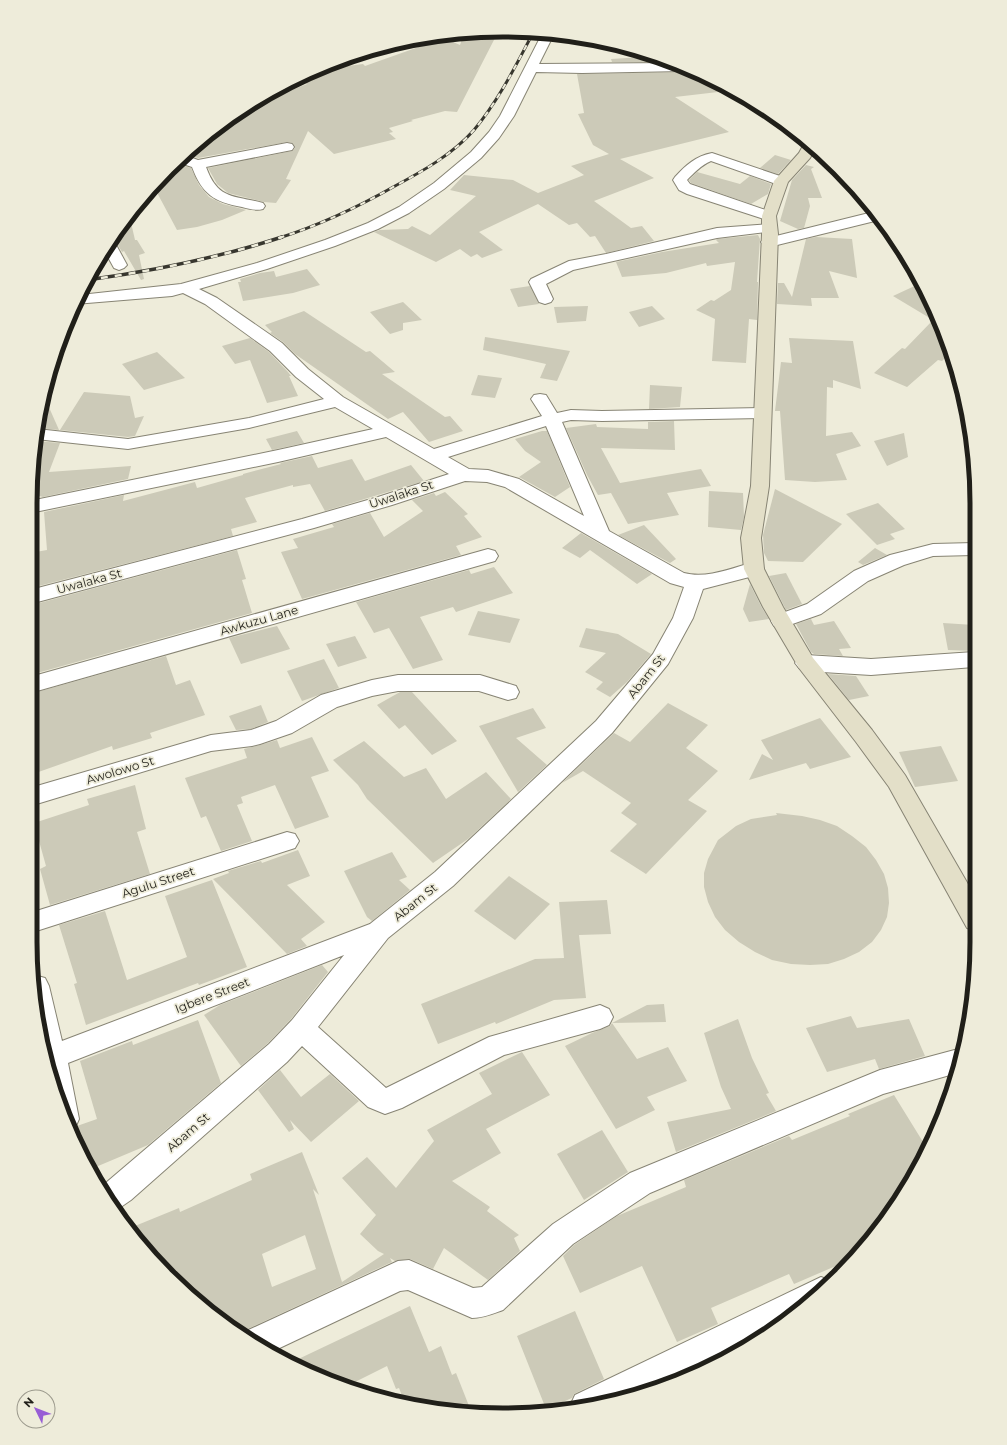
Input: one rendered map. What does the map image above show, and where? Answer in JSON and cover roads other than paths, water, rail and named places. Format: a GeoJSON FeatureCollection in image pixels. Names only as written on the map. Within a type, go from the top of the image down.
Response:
{"type":"FeatureCollection","features":[{"type":"Feature","properties":{"kind":"street"},"geometry":{"type":"LineString","coordinates":[[84,299],[172,291],[185,288],[262,266],[330,243],[373,226],[404,210],[438,186],[476,155],[494,135],[507,116],[546,39]]}},
{"type":"Feature","properties":{"kind":"street"},"geometry":{"type":"LineString","coordinates":[[531,68],[582,69],[667,67]]}},
{"type":"Feature","properties":{"kind":"street"},"geometry":{"type":"LineString","coordinates":[[188,161],[198,164],[287,147]]}},
{"type":"Feature","properties":{"kind":"street"},"geometry":{"type":"LineString","coordinates":[[807,150],[805,155],[780,180],[769,229],[760,486],[751,538],[754,569],[781,621],[806,663],[864,736],[897,781],[970,910]]}},
{"type":"Feature","properties":{"kind":"street"},"geometry":{"type":"LineString","coordinates":[[769,229],[684,187],[680,180],[690,169],[708,157],[712,157],[780,180]]}},
{"type":"Feature","properties":{"kind":"street"},"geometry":{"type":"LineString","coordinates":[[198,164],[202,180],[209,190],[226,200],[258,206]]}},
{"type":"Feature","properties":{"kind":"street"},"geometry":{"type":"LineString","coordinates":[[545,299],[537,282],[569,266],[612,258],[717,233],[769,229],[871,217]]}},
{"type":"Feature","properties":{"kind":"street"},"geometry":{"type":"LineString","coordinates":[[112,250],[119,266]]}},
{"type":"Feature","properties":{"kind":"street"},"geometry":{"type":"LineString","coordinates":[[185,288],[211,301],[276,347],[302,373],[337,401],[465,475]]}},
{"type":"Feature","properties":{"kind":"street"},"geometry":{"type":"LineString","coordinates":[[540,398],[552,419],[601,534]]}},
{"type":"Feature","properties":{"kind":"street"},"geometry":{"type":"LineString","coordinates":[[42,435],[128,444],[249,423],[337,401]]}},
{"type":"Feature","properties":{"kind":"street"},"geometry":{"type":"LineString","coordinates":[[432,456],[552,419],[571,415],[602,416],[762,413]]}},
{"type":"Feature","properties":{"kind":"street"},"geometry":{"type":"LineString","coordinates":[[37,506],[278,456],[388,431]]}},
{"type":"Feature","properties":{"kind":"street","name":"Uwalaka St"},"geometry":{"type":"LineString","coordinates":[[37,594],[307,524],[385,501],[436,482],[465,475],[488,476],[512,483],[677,578],[695,583],[710,581],[754,569]]}},
{"type":"Feature","properties":{"kind":"street"},"geometry":{"type":"LineString","coordinates":[[781,621],[814,608],[861,576],[897,560],[933,550],[970,549]]}},
{"type":"Feature","properties":{"kind":"street","name":"Awkuzu Lane"},"geometry":{"type":"LineString","coordinates":[[37,683],[488,556]]}},
{"type":"Feature","properties":{"kind":"street","name":"Abam St"},"geometry":{"type":"LineString","coordinates":[[113,1196],[278,1053],[301,1028],[379,931],[444,879],[604,727],[661,659],[683,618],[695,583]]}},
{"type":"Feature","properties":{"kind":"street"},"geometry":{"type":"LineString","coordinates":[[806,663],[871,667],[970,659]]}},
{"type":"Feature","properties":{"kind":"street","name":"Awolowo St"},"geometry":{"type":"LineString","coordinates":[[37,795],[211,743],[252,738],[284,727],[329,701],[372,688],[398,683],[480,683],[508,692]]}},
{"type":"Feature","properties":{"kind":"street","name":"Agulu Street"},"geometry":{"type":"LineString","coordinates":[[37,921],[287,841]]}},
{"type":"Feature","properties":{"kind":"street","name":"Igbere Street"},"geometry":{"type":"LineString","coordinates":[[52,1057],[379,931]]}},
{"type":"Feature","properties":{"kind":"street"},"geometry":{"type":"LineString","coordinates":[[301,1028],[378,1098],[385,1101],[392,1099],[498,1045],[600,1017]]}},
{"type":"Feature","properties":{"kind":"street"},"geometry":{"type":"LineString","coordinates":[[261,1340],[398,1276],[409,1275],[472,1303],[481,1303],[492,1299],[563,1234],[640,1183],[880,1082],[954,1062]]}},
{"type":"Feature","properties":{"kind":"street"},"geometry":{"type":"LineString","coordinates":[[606,1396],[798,1303]]}},
{"type":"Feature","properties":{"kind":"railway"},"geometry":{"type":"LineString","coordinates":[[94,279],[185,263],[258,245],[294,233],[338,215],[406,180],[427,168],[457,147],[474,130],[507,82],[530,38]]}}]}
